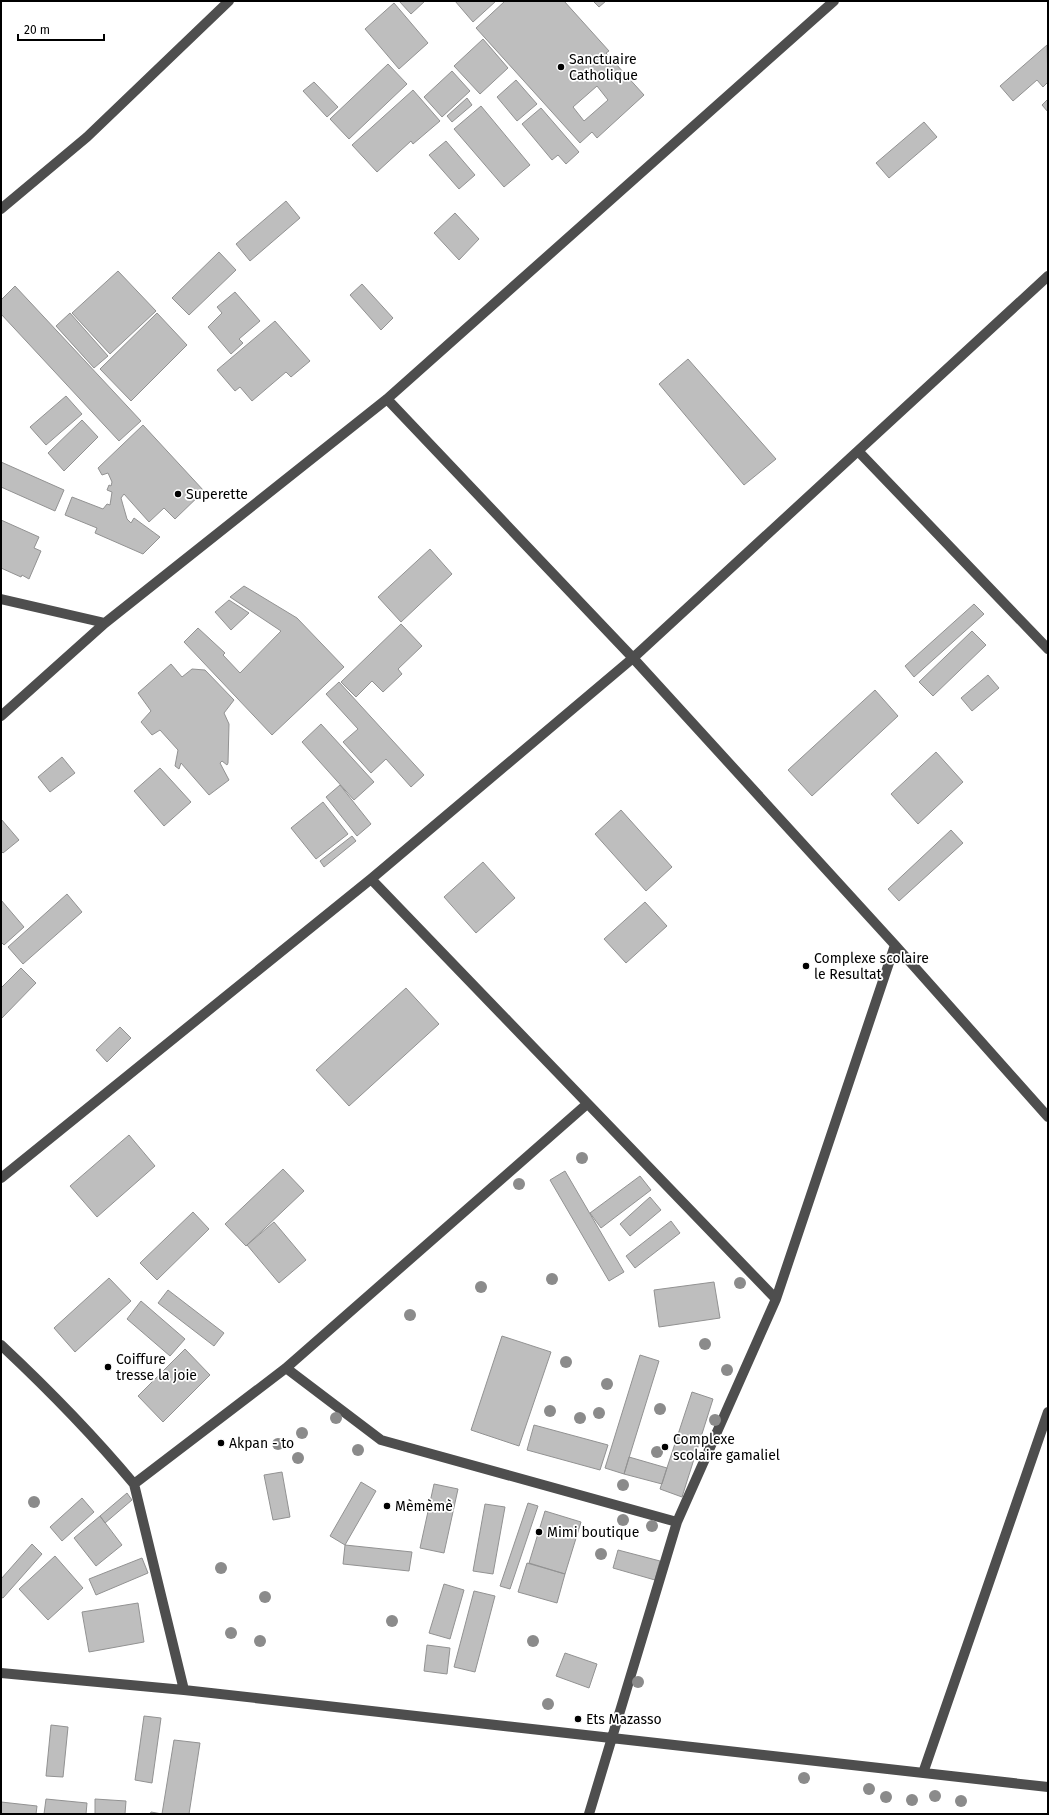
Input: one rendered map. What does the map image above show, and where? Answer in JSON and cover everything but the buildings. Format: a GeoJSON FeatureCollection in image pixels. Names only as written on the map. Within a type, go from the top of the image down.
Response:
{"type":"FeatureCollection","features":[{"type":"Feature","properties":{"kind":"street"},"geometry":{"type":"LineString","coordinates":[[1,209],[87,137],[229,1]]}},
{"type":"Feature","properties":{"kind":"street"},"geometry":{"type":"LineString","coordinates":[[1,716],[105,623],[387,399],[834,1]]}},
{"type":"Feature","properties":{"kind":"street"},"geometry":{"type":"LineString","coordinates":[[1,1178],[371,879],[633,658],[1048,276]]}},
{"type":"Feature","properties":{"kind":"street"},"geometry":{"type":"LineString","coordinates":[[387,399],[633,658],[895,945],[1048,1117]]}},
{"type":"Feature","properties":{"kind":"street"},"geometry":{"type":"LineString","coordinates":[[858,451],[1048,649]]}},
{"type":"Feature","properties":{"kind":"street"},"geometry":{"type":"LineString","coordinates":[[1,599],[105,623]]}},
{"type":"Feature","properties":{"kind":"street"},"geometry":{"type":"LineString","coordinates":[[371,879],[776,1299]]}},
{"type":"Feature","properties":{"kind":"street"},"geometry":{"type":"LineString","coordinates":[[589,1814],[677,1522],[776,1299],[895,945]]}},
{"type":"Feature","properties":{"kind":"street"},"geometry":{"type":"LineString","coordinates":[[134,1484],[286,1368],[588,1104]]}},
{"type":"Feature","properties":{"kind":"street"},"geometry":{"type":"LineString","coordinates":[[1,1345],[52,1393],[113,1458],[134,1484],[184,1690]]}},
{"type":"Feature","properties":{"kind":"street"},"geometry":{"type":"LineString","coordinates":[[286,1368],[382,1440],[677,1522]]}},
{"type":"Feature","properties":{"kind":"street"},"geometry":{"type":"LineString","coordinates":[[923,1773],[1048,1412]]}},
{"type":"Feature","properties":{"kind":"street"},"geometry":{"type":"LineString","coordinates":[[1,1673],[184,1690],[1048,1787]]}},
{"type":"Feature","properties":{"kind":"place","name":"Sanctuaire Catholique"},"geometry":{"type":"Point","coordinates":[561,67]}},
{"type":"Feature","properties":{"kind":"place","name":"Superette"},"geometry":{"type":"Point","coordinates":[178,494]}},
{"type":"Feature","properties":{"kind":"place","name":"Complexe scolaire le Resultat"},"geometry":{"type":"Point","coordinates":[806,966]}},
{"type":"Feature","properties":{"kind":"place","name":"Coiffure tresse la joie"},"geometry":{"type":"Point","coordinates":[108,1367]}},
{"type":"Feature","properties":{"kind":"place","name":"Akpan - to"},"geometry":{"type":"Point","coordinates":[221,1443]}},
{"type":"Feature","properties":{"kind":"place","name":"Complexe scolaire gamaliel"},"geometry":{"type":"Point","coordinates":[665,1447]}},
{"type":"Feature","properties":{"kind":"place","name":"Mèmèmè"},"geometry":{"type":"Point","coordinates":[387,1506]}},
{"type":"Feature","properties":{"kind":"place","name":"Mimi boutique"},"geometry":{"type":"Point","coordinates":[539,1532]}},
{"type":"Feature","properties":{"kind":"place","name":"Ets Mazasso"},"geometry":{"type":"Point","coordinates":[578,1719]}}]}
